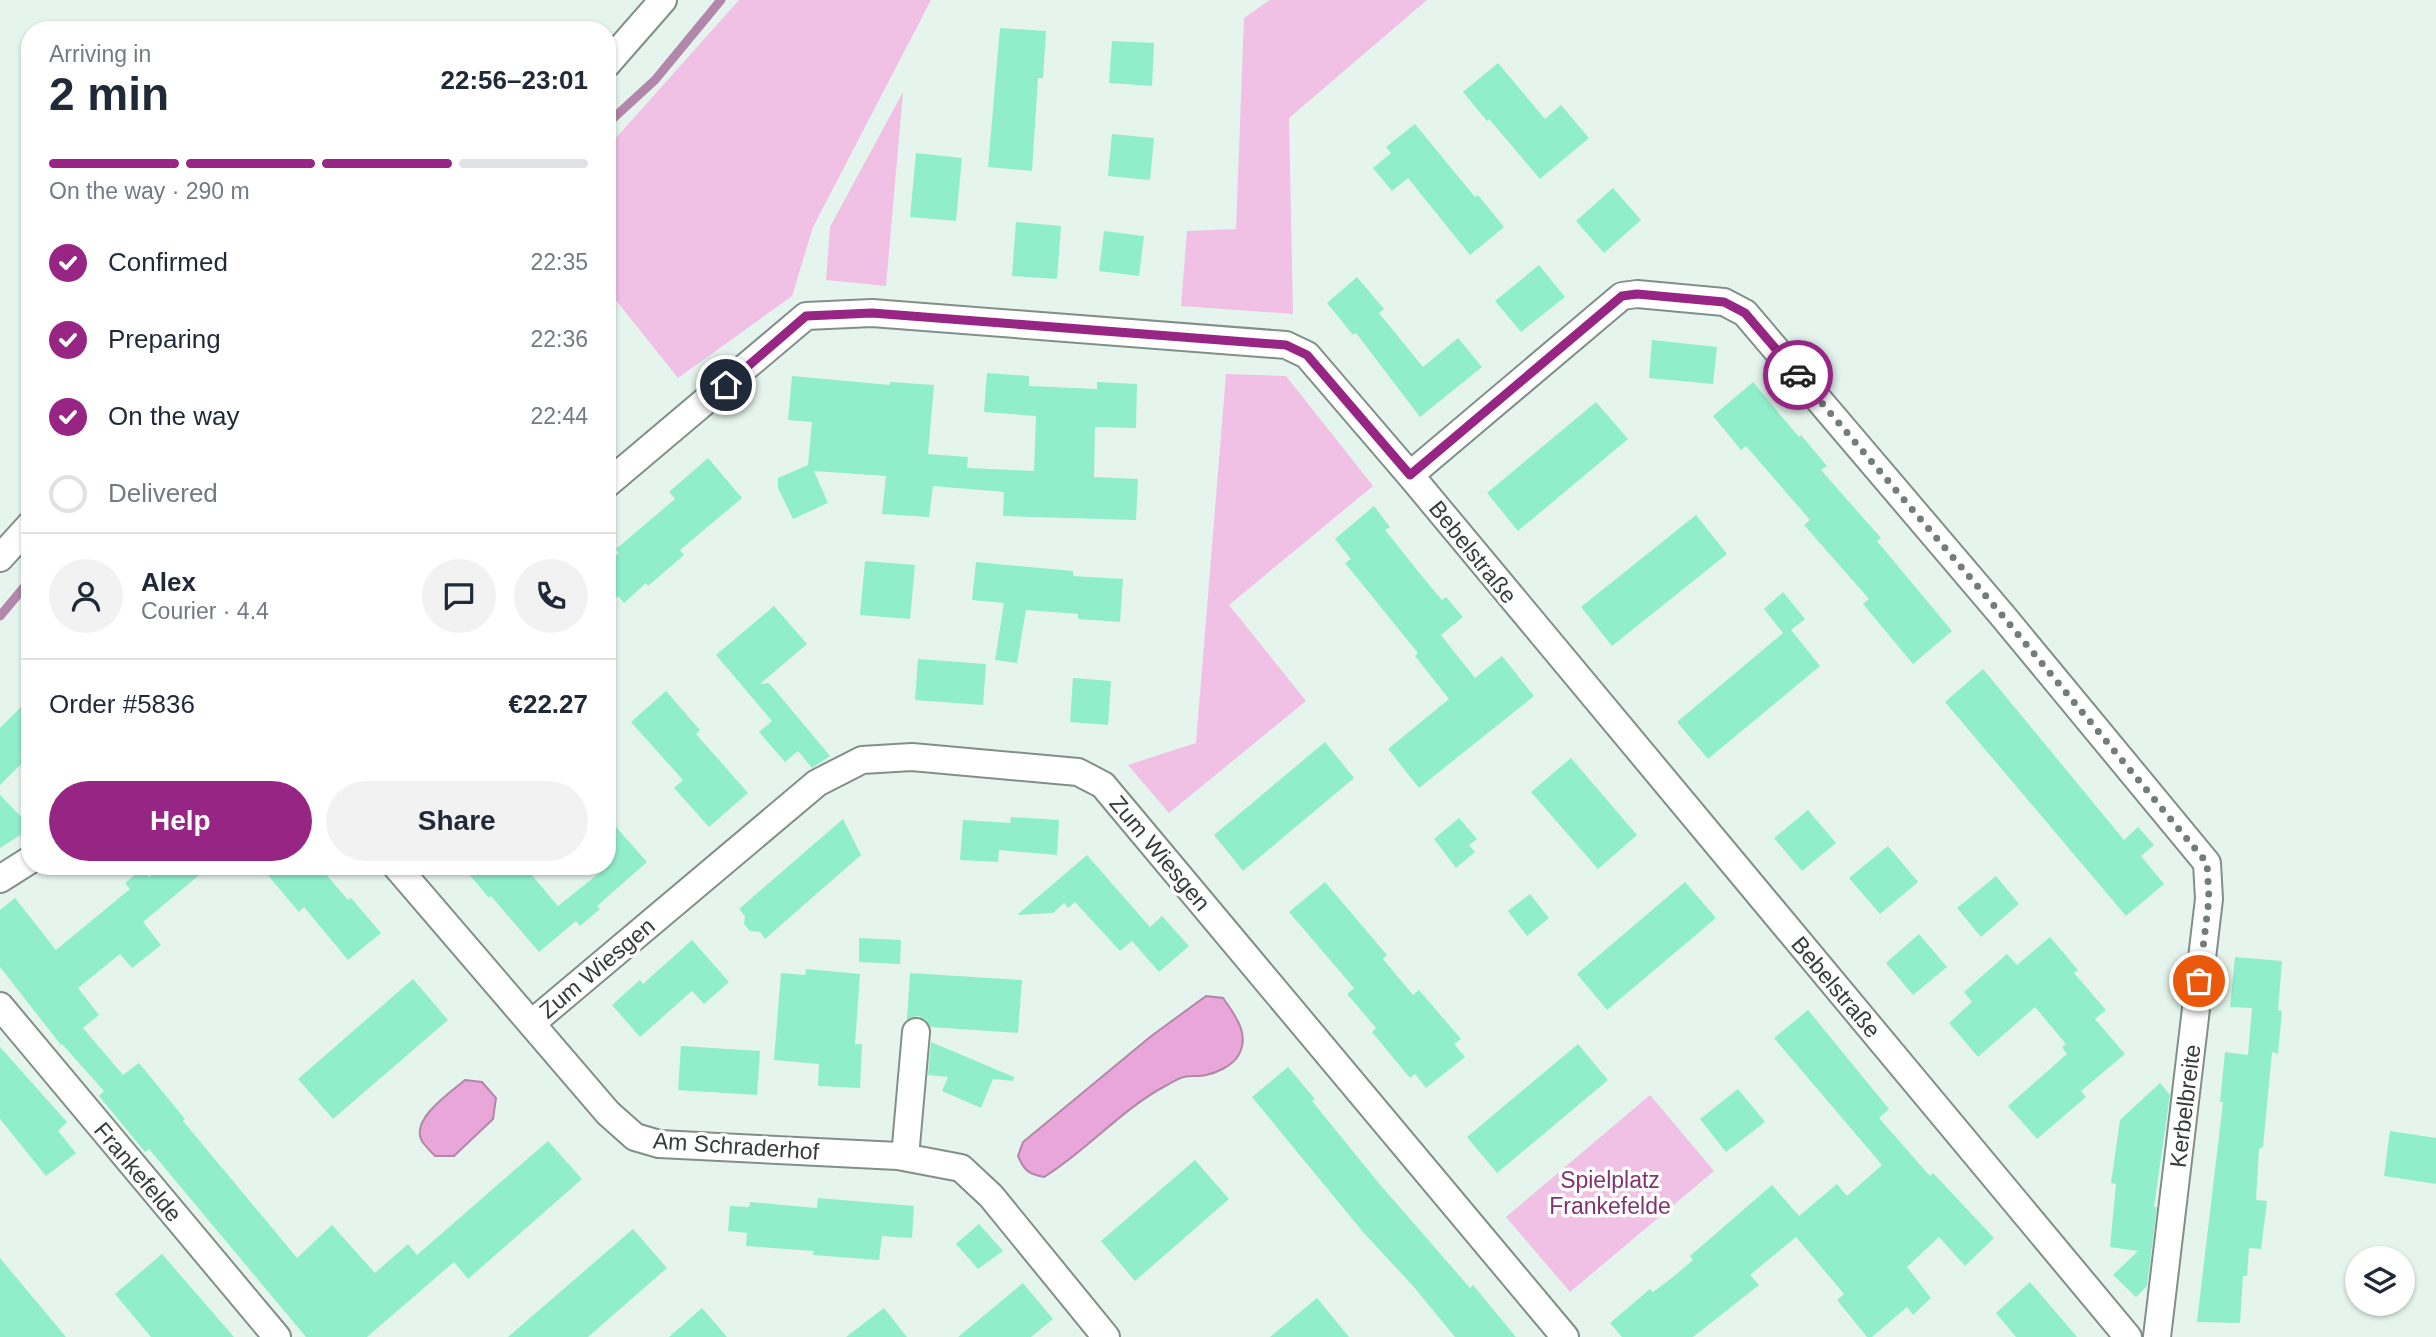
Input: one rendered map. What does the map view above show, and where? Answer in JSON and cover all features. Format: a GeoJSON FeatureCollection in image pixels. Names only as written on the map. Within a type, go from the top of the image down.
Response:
{"type":"FeatureCollection","features":[{"type":"Feature","properties":{"kind":"street"},"geometry":{"type":"LineString","coordinates":[[616,55],[663,0]]}},
{"type":"Feature","properties":{"kind":"street","name":"Kerbelbreite"},"geometry":{"type":"LineString","coordinates":[[1410,475],[1622,296],[1637,294],[1724,302],[1745,313],[2002,615],[2207,863],[2209,899],[2157,1337]]}},
{"type":"Feature","properties":{"kind":"street","name":"Bebelstraße"},"geometry":{"type":"LineString","coordinates":[[616,476],[806,316],[872,313],[1286,345],[1307,355],[2128,1337]]}},
{"type":"Feature","properties":{"kind":"street"},"geometry":{"type":"LineString","coordinates":[[0,558],[21,535]]}},
{"type":"Feature","properties":{"kind":"street","name":"Zum Wiesgen"},"geometry":{"type":"LineString","coordinates":[[532,1023],[817,783],[862,760],[912,757],[1078,772],[1103,785],[1565,1337]]}},
{"type":"Feature","properties":{"kind":"street"},"geometry":{"type":"LineString","coordinates":[[0,879],[21,866]]}},
{"type":"Feature","properties":{"kind":"street","name":"Am Schraderhof"},"geometry":{"type":"LineString","coordinates":[[404,875],[608,1113],[635,1138],[659,1144],[905,1157],[961,1168],[992,1196],[1106,1337]]}},
{"type":"Feature","properties":{"kind":"street","name":"Frankefelde"},"geometry":{"type":"LineString","coordinates":[[0,1006],[276,1337]]}},
{"type":"Feature","properties":{"kind":"street"},"geometry":{"type":"LineString","coordinates":[[905,1157],[916,1032]]}},
{"type":"Feature","properties":{"kind":"green space"},"geometry":{"type":"Polygon","coordinates":[[[739,0],[931,0],[813,227],[792,296],[678,378],[616,300],[616,138],[739,0]]]}},
{"type":"Feature","properties":{"kind":"green space"},"geometry":{"type":"Polygon","coordinates":[[[1270,0],[1427,0],[1289,118],[1293,314],[1181,306],[1187,231],[1236,229],[1244,18],[1270,0]]]}},
{"type":"Feature","properties":{"kind":"green space"},"geometry":{"type":"Polygon","coordinates":[[[903,92],[886,286],[826,280],[830,227],[903,92]]]}},
{"type":"Feature","properties":{"kind":"green space"},"geometry":{"type":"Polygon","coordinates":[[[1226,374],[1286,376],[1373,486],[1229,605],[1306,701],[1169,813],[1128,765],[1196,743],[1226,374]]]}},
{"type":"Feature","properties":{"kind":"green space","name":"Spielplatz Frankefelde"},"geometry":{"type":"Polygon","coordinates":[[[1650,1095],[1714,1171],[1570,1292],[1506,1217],[1650,1095]]]}},
{"type":"Feature","properties":{"kind":"shaded area"},"geometry":{"type":"Polygon","coordinates":[[[1206,996],[1223,998],[1240,1026],[1242,1048],[1232,1063],[1210,1074],[1180,1078],[1152,1094],[1044,1177],[1030,1173],[1025,1168],[1018,1156],[1023,1142],[1150,1037],[1206,996]]]}},
{"type":"Feature","properties":{"kind":"shaded area"},"geometry":{"type":"Polygon","coordinates":[[[465,1080],[482,1082],[496,1098],[493,1119],[454,1156],[435,1156],[421,1139],[422,1123],[434,1106],[465,1080]]]}},
{"type":"Feature","properties":{"kind":"building"},"geometry":{"type":"Polygon","coordinates":[[[1000,28],[1046,31],[1043,78],[1038,78],[1032,171],[988,167],[1000,28]]]}},
{"type":"Feature","properties":{"kind":"building"},"geometry":{"type":"Polygon","coordinates":[[[1112,41],[1154,43],[1152,86],[1109,83],[1112,41]]]}},
{"type":"Feature","properties":{"kind":"building"},"geometry":{"type":"Polygon","coordinates":[[[1498,63],[1545,119],[1561,105],[1589,138],[1540,179],[1463,92],[1498,63]]]}},
{"type":"Feature","properties":{"kind":"building"},"geometry":{"type":"Polygon","coordinates":[[[1415,124],[1475,197],[1478,195],[1504,227],[1470,255],[1408,178],[1392,191],[1373,168],[1391,153],[1386,147],[1415,124]]]}},
{"type":"Feature","properties":{"kind":"building"},"geometry":{"type":"Polygon","coordinates":[[[1112,134],[1154,138],[1150,180],[1108,176],[1112,134]]]}},
{"type":"Feature","properties":{"kind":"building"},"geometry":{"type":"Polygon","coordinates":[[[916,153],[962,158],[956,221],[910,217],[916,153]]]}},
{"type":"Feature","properties":{"kind":"building"},"geometry":{"type":"Polygon","coordinates":[[[1613,188],[1641,220],[1604,253],[1576,221],[1613,188]]]}},
{"type":"Feature","properties":{"kind":"building"},"geometry":{"type":"Polygon","coordinates":[[[1016,222],[1061,226],[1057,279],[1012,276],[1016,222]]]}},
{"type":"Feature","properties":{"kind":"building"},"geometry":{"type":"Polygon","coordinates":[[[1104,231],[1144,236],[1139,276],[1099,271],[1104,231]]]}},
{"type":"Feature","properties":{"kind":"building"},"geometry":{"type":"Polygon","coordinates":[[[1539,265],[1565,297],[1521,332],[1495,301],[1539,265]]]}},
{"type":"Feature","properties":{"kind":"building"},"geometry":{"type":"Polygon","coordinates":[[[1357,277],[1384,309],[1379,313],[1423,367],[1458,338],[1482,367],[1420,417],[1356,333],[1353,335],[1327,303],[1357,277]]]}},
{"type":"Feature","properties":{"kind":"building"},"geometry":{"type":"Polygon","coordinates":[[[1652,340],[1717,347],[1713,384],[1649,378],[1652,340]]]}},
{"type":"Feature","properties":{"kind":"building"},"geometry":{"type":"Polygon","coordinates":[[[987,373],[1029,376],[1029,386],[1097,389],[1097,382],[1137,384],[1136,428],[1095,427],[1094,477],[1138,479],[1136,520],[1003,516],[1004,492],[933,486],[929,517],[882,514],[886,476],[814,471],[828,503],[793,519],[778,488],[778,478],[808,465],[812,422],[788,420],[792,376],[890,385],[890,382],[934,385],[928,454],[968,457],[967,468],[1034,471],[1036,416],[984,412],[987,373]]]}},
{"type":"Feature","properties":{"kind":"building"},"geometry":{"type":"Polygon","coordinates":[[[1753,382],[1827,466],[1821,470],[1881,538],[1877,541],[1952,631],[1913,664],[1863,604],[1869,599],[1804,525],[1810,520],[1746,446],[1741,450],[1713,416],[1753,382]]]}},
{"type":"Feature","properties":{"kind":"building"},"geometry":{"type":"Polygon","coordinates":[[[1596,402],[1628,439],[1518,531],[1487,493],[1596,402]]]}},
{"type":"Feature","properties":{"kind":"building"},"geometry":{"type":"Polygon","coordinates":[[[708,458],[742,498],[680,550],[684,555],[624,603],[618,596],[616,598],[616,556],[619,553],[616,549],[675,499],[669,492],[708,458]]]}},
{"type":"Feature","properties":{"kind":"building"},"geometry":{"type":"Polygon","coordinates":[[[1374,506],[1390,527],[1385,530],[1421,575],[1442,600],[1446,597],[1463,617],[1441,635],[1475,678],[1502,656],[1534,696],[1419,788],[1388,749],[1449,699],[1415,656],[1418,653],[1345,563],[1351,559],[1335,539],[1374,506]]]}},
{"type":"Feature","properties":{"kind":"building"},"geometry":{"type":"Polygon","coordinates":[[[1696,515],[1727,554],[1612,646],[1581,607],[1696,515]]]}},
{"type":"Feature","properties":{"kind":"building"},"geometry":{"type":"Polygon","coordinates":[[[865,561],[915,565],[910,619],[860,615],[865,561]]]}},
{"type":"Feature","properties":{"kind":"building"},"geometry":{"type":"Polygon","coordinates":[[[976,562],[1073,571],[1073,576],[1123,579],[1120,622],[1078,619],[1078,614],[1026,610],[1017,663],[995,660],[1004,603],[972,600],[976,562]]]}},
{"type":"Feature","properties":{"kind":"building"},"geometry":{"type":"Polygon","coordinates":[[[1783,592],[1805,619],[1791,630],[1820,666],[1708,759],[1677,722],[1783,633],[1764,609],[1783,592]]]}},
{"type":"Feature","properties":{"kind":"building"},"geometry":{"type":"Polygon","coordinates":[[[774,606],[807,644],[760,684],[769,683],[830,756],[812,768],[798,751],[785,762],[759,732],[772,721],[716,655],[774,606]]]}},
{"type":"Feature","properties":{"kind":"building"},"geometry":{"type":"Polygon","coordinates":[[[918,659],[986,664],[983,705],[915,700],[918,659]]]}},
{"type":"Feature","properties":{"kind":"building"},"geometry":{"type":"Polygon","coordinates":[[[1983,669],[2124,840],[2138,827],[2154,845],[2141,856],[2164,884],[2126,916],[1945,702],[1983,669]]]}},
{"type":"Feature","properties":{"kind":"building"},"geometry":{"type":"Polygon","coordinates":[[[1073,678],[1111,681],[1108,725],[1070,722],[1073,678]]]}},
{"type":"Feature","properties":{"kind":"building"},"geometry":{"type":"Polygon","coordinates":[[[666,691],[700,730],[696,734],[748,793],[709,827],[674,788],[683,780],[631,722],[666,691]]]}},
{"type":"Feature","properties":{"kind":"building"},"geometry":{"type":"Polygon","coordinates":[[[21,707],[21,764],[0,785],[0,728],[21,707]]]}},
{"type":"Feature","properties":{"kind":"building"},"geometry":{"type":"Polygon","coordinates":[[[1325,742],[1354,778],[1243,871],[1214,835],[1325,742]]]}},
{"type":"Feature","properties":{"kind":"building"},"geometry":{"type":"Polygon","coordinates":[[[1571,758],[1637,835],[1598,869],[1531,792],[1571,758]]]}},
{"type":"Feature","properties":{"kind":"building"},"geometry":{"type":"Polygon","coordinates":[[[0,795],[21,817],[21,835],[0,848],[0,795]]]}},
{"type":"Feature","properties":{"kind":"building"},"geometry":{"type":"Polygon","coordinates":[[[1808,810],[1836,843],[1802,871],[1774,838],[1808,810]]]}},
{"type":"Feature","properties":{"kind":"building"},"geometry":{"type":"Polygon","coordinates":[[[1011,817],[1059,820],[1057,855],[999,850],[998,862],[960,860],[963,820],[1010,823],[1011,817]]]}},
{"type":"Feature","properties":{"kind":"building"},"geometry":{"type":"Polygon","coordinates":[[[1459,818],[1477,839],[1469,845],[1475,852],[1456,868],[1434,839],[1459,818]]]}},
{"type":"Feature","properties":{"kind":"building"},"geometry":{"type":"Polygon","coordinates":[[[843,819],[861,855],[765,939],[760,932],[750,931],[744,924],[745,916],[739,909],[843,819]]]}},
{"type":"Feature","properties":{"kind":"building"},"geometry":{"type":"Polygon","coordinates":[[[616,827],[647,862],[597,906],[600,909],[580,926],[576,921],[539,952],[470,875],[532,875],[558,906],[597,875],[616,875],[616,827]]]}},
{"type":"Feature","properties":{"kind":"building"},"geometry":{"type":"Polygon","coordinates":[[[1888,846],[1918,882],[1880,914],[1849,878],[1888,846]]]}},
{"type":"Feature","properties":{"kind":"building"},"geometry":{"type":"Polygon","coordinates":[[[1087,855],[1150,927],[1162,916],[1189,946],[1159,972],[1132,941],[1120,951],[1075,902],[1068,908],[1064,903],[1053,913],[1017,915],[1087,855]]]}},
{"type":"Feature","properties":{"kind":"building"},"geometry":{"type":"Polygon","coordinates":[[[135,875],[199,875],[143,922],[161,945],[132,968],[120,954],[78,988],[99,1015],[83,1028],[123,1075],[139,1063],[185,1119],[183,1121],[297,1258],[332,1225],[375,1273],[408,1244],[417,1255],[548,1141],[582,1179],[468,1279],[454,1262],[367,1337],[306,1337],[149,1149],[145,1152],[99,1096],[104,1091],[61,1045],[0,967],[0,910],[15,898],[56,950],[130,889],[125,883],[135,875]]]}},
{"type":"Feature","properties":{"kind":"building"},"geometry":{"type":"Polygon","coordinates":[[[268,875],[327,875],[381,933],[348,960],[304,907],[299,912],[268,875]]]}},
{"type":"Feature","properties":{"kind":"building"},"geometry":{"type":"Polygon","coordinates":[[[1996,876],[2019,904],[1981,937],[1957,908],[1996,876]]]}},
{"type":"Feature","properties":{"kind":"building"},"geometry":{"type":"Polygon","coordinates":[[[1325,882],[1387,955],[1383,959],[1413,995],[1419,990],[1461,1039],[1454,1044],[1465,1057],[1426,1088],[1415,1074],[1410,1078],[1372,1032],[1376,1028],[1347,994],[1354,988],[1289,912],[1325,882]]]}},
{"type":"Feature","properties":{"kind":"building"},"geometry":{"type":"Polygon","coordinates":[[[1685,882],[1716,918],[1607,1010],[1577,974],[1685,882]]]}},
{"type":"Feature","properties":{"kind":"building"},"geometry":{"type":"Polygon","coordinates":[[[1530,894],[1549,918],[1527,936],[1508,911],[1530,894]]]}},
{"type":"Feature","properties":{"kind":"building"},"geometry":{"type":"Polygon","coordinates":[[[1919,934],[1947,967],[1913,995],[1886,963],[1919,934]]]}},
{"type":"Feature","properties":{"kind":"building"},"geometry":{"type":"Polygon","coordinates":[[[2050,937],[2078,970],[2074,973],[2106,1010],[2095,1019],[2125,1054],[2081,1091],[2086,1097],[2037,1139],[2008,1106],[2067,1054],[2062,1047],[2066,1044],[2035,1007],[1978,1057],[1949,1023],[1972,1002],[1964,992],[2007,954],[2017,965],[2050,937]]]}},
{"type":"Feature","properties":{"kind":"building"},"geometry":{"type":"Polygon","coordinates":[[[859,938],[901,940],[900,964],[859,962],[859,938]]]}},
{"type":"Feature","properties":{"kind":"building"},"geometry":{"type":"Polygon","coordinates":[[[692,940],[729,982],[704,1004],[692,991],[640,1037],[612,1005],[640,980],[643,984],[692,940]]]}},
{"type":"Feature","properties":{"kind":"building"},"geometry":{"type":"Polygon","coordinates":[[[2235,957],[2282,961],[2278,1010],[2282,1011],[2278,1054],[2272,1052],[2263,1147],[2259,1149],[2256,1200],[2267,1201],[2261,1249],[2249,1248],[2247,1276],[2243,1276],[2240,1323],[2197,1322],[2223,1102],[2220,1102],[2225,1052],[2248,1055],[2252,1008],[2230,1007],[2235,957]]]}},
{"type":"Feature","properties":{"kind":"building"},"geometry":{"type":"Polygon","coordinates":[[[806,969],[860,974],[855,1044],[862,1044],[860,1088],[818,1086],[819,1064],[774,1060],[781,973],[805,975],[806,969]]]}},
{"type":"Feature","properties":{"kind":"building"},"geometry":{"type":"Polygon","coordinates":[[[910,973],[1022,980],[1018,1033],[931,1027],[926,1020],[918,1016],[907,1020],[910,973]]]}},
{"type":"Feature","properties":{"kind":"building"},"geometry":{"type":"Polygon","coordinates":[[[413,979],[448,1020],[333,1119],[298,1079],[413,979]]]}},
{"type":"Feature","properties":{"kind":"building"},"geometry":{"type":"Polygon","coordinates":[[[1808,1010],[1889,1109],[1879,1118],[1930,1176],[1933,1173],[1994,1238],[1965,1266],[1939,1237],[1907,1267],[1931,1298],[1913,1315],[1907,1307],[1872,1337],[1867,1337],[1837,1300],[1844,1294],[1796,1237],[1750,1275],[1759,1285],[1693,1337],[1622,1337],[1610,1323],[1650,1289],[1653,1292],[1693,1260],[1690,1256],[1772,1185],[1799,1216],[1837,1184],[1847,1196],[1882,1165],[1774,1038],[1808,1010]]]}},
{"type":"Feature","properties":{"kind":"building"},"geometry":{"type":"Polygon","coordinates":[[[931,1042],[1014,1077],[1013,1081],[993,1079],[981,1108],[942,1091],[948,1077],[928,1075],[931,1042]]]}},
{"type":"Feature","properties":{"kind":"building"},"geometry":{"type":"Polygon","coordinates":[[[1578,1044],[1608,1080],[1497,1173],[1467,1137],[1578,1044]]]}},
{"type":"Feature","properties":{"kind":"building"},"geometry":{"type":"Polygon","coordinates":[[[681,1046],[760,1051],[757,1095],[678,1090],[681,1046]]]}},
{"type":"Feature","properties":{"kind":"building"},"geometry":{"type":"Polygon","coordinates":[[[0,1047],[67,1122],[58,1131],[76,1153],[46,1176],[0,1119],[0,1047]]]}},
{"type":"Feature","properties":{"kind":"building"},"geometry":{"type":"Polygon","coordinates":[[[1288,1067],[1377,1181],[1470,1288],[1473,1285],[1516,1337],[1455,1337],[1363,1232],[1252,1097],[1288,1067]]]}},
{"type":"Feature","properties":{"kind":"building"},"geometry":{"type":"Polygon","coordinates":[[[2160,1083],[2170,1095],[2154,1207],[2157,1207],[2147,1286],[2136,1297],[2113,1275],[2138,1251],[2110,1247],[2116,1184],[2111,1183],[2120,1120],[2160,1083]]]}},
{"type":"Feature","properties":{"kind":"building"},"geometry":{"type":"Polygon","coordinates":[[[1738,1089],[1765,1122],[1726,1152],[1700,1119],[1738,1089]]]}},
{"type":"Feature","properties":{"kind":"building"},"geometry":{"type":"Polygon","coordinates":[[[2390,1131],[2436,1138],[2436,1184],[2384,1176],[2390,1131]]]}},
{"type":"Feature","properties":{"kind":"building"},"geometry":{"type":"Polygon","coordinates":[[[1195,1160],[1229,1199],[1135,1281],[1101,1241],[1195,1160]]]}},
{"type":"Feature","properties":{"kind":"building"},"geometry":{"type":"Polygon","coordinates":[[[818,1198],[914,1206],[912,1238],[882,1236],[879,1260],[813,1255],[814,1251],[746,1246],[747,1233],[728,1231],[730,1206],[749,1207],[750,1202],[817,1208],[818,1198]]]}},
{"type":"Feature","properties":{"kind":"building"},"geometry":{"type":"Polygon","coordinates":[[[979,1224],[1003,1251],[978,1269],[956,1244],[979,1224]]]}},
{"type":"Feature","properties":{"kind":"building"},"geometry":{"type":"Polygon","coordinates":[[[633,1229],[667,1268],[588,1337],[508,1337],[633,1229]]]}},
{"type":"Feature","properties":{"kind":"building"},"geometry":{"type":"Polygon","coordinates":[[[162,1254],[234,1337],[151,1337],[115,1294],[162,1254]]]}},
{"type":"Feature","properties":{"kind":"building"},"geometry":{"type":"Polygon","coordinates":[[[0,1258],[66,1337],[0,1337],[0,1258]]]}},
{"type":"Feature","properties":{"kind":"building"},"geometry":{"type":"Polygon","coordinates":[[[2030,1282],[2077,1337],[2016,1337],[1996,1313],[2030,1282]]]}},
{"type":"Feature","properties":{"kind":"building"},"geometry":{"type":"Polygon","coordinates":[[[1023,1283],[1053,1319],[1031,1337],[958,1337],[1023,1283]]]}},
{"type":"Feature","properties":{"kind":"building"},"geometry":{"type":"Polygon","coordinates":[[[1317,1298],[1349,1337],[1270,1337],[1317,1298]]]}},
{"type":"Feature","properties":{"kind":"building"},"geometry":{"type":"Polygon","coordinates":[[[702,1308],[727,1337],[669,1337],[702,1308]]]}},
{"type":"Feature","properties":{"kind":"building"},"geometry":{"type":"Polygon","coordinates":[[[884,1308],[907,1337],[846,1337],[884,1308]]]}},
{"type":"Feature","properties":{"kind":"waterway"},"geometry":{"type":"LineString","coordinates":[[616,116],[655,80],[721,0]]}},
{"type":"Feature","properties":{"kind":"waterway"},"geometry":{"type":"LineString","coordinates":[[0,616],[21,591]]}},
{"type":"Feature","properties":{"kind":"way so far"},"geometry":{"type":"LineString","coordinates":[[1798,375],[2002,615],[2207,863],[2209,899],[2199,981]]}},
{"type":"Feature","properties":{"kind":"route"},"geometry":{"type":"LineString","coordinates":[[726,385],[806,316],[872,313],[1286,345],[1307,355],[1410,475],[1622,296],[1637,294],[1724,302],[1745,313],[1798,375]]}}]}
